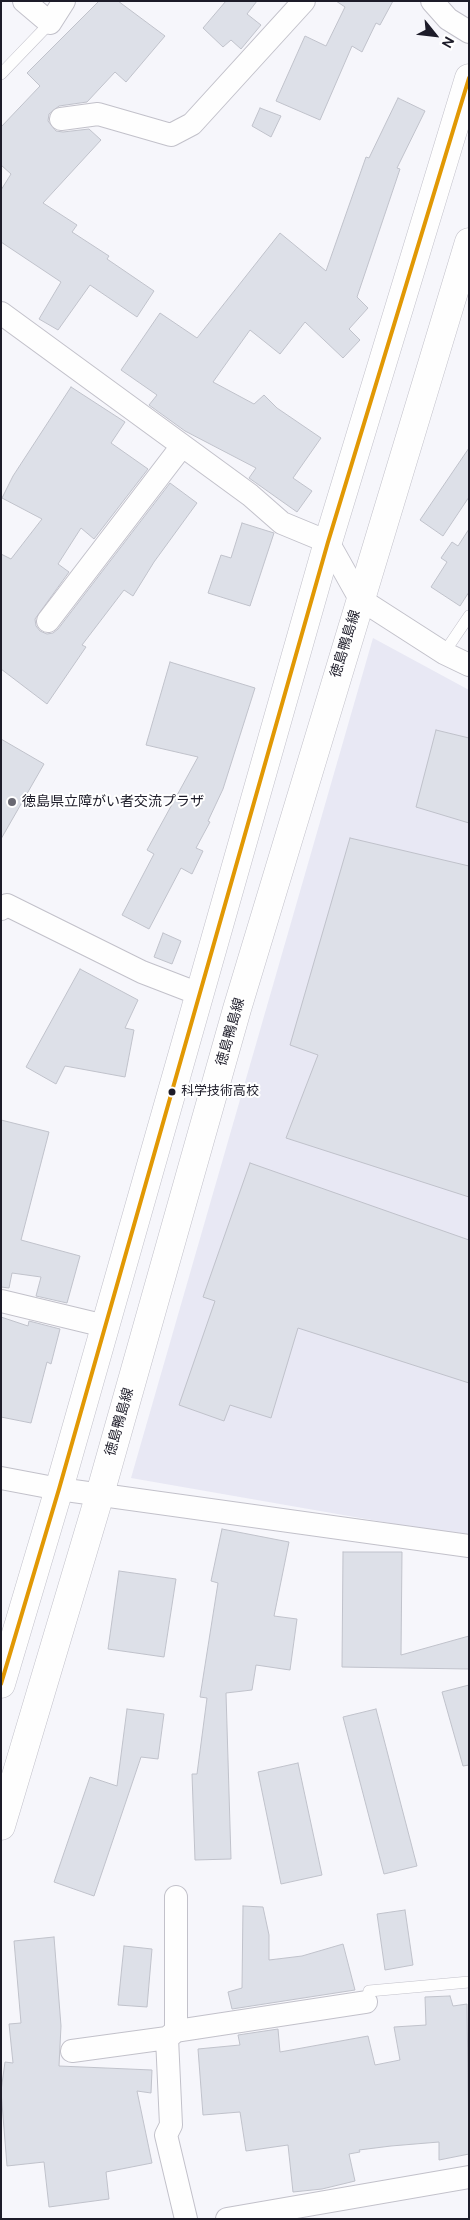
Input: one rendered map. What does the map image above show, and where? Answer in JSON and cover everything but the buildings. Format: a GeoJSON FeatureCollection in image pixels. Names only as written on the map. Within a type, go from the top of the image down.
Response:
{"type":"FeatureCollection","features":[{"type":"Feature","properties":{"kind":"main road"},"geometry":{"type":"LineString","coordinates":[[1,1684],[59,1490],[328,542],[469,78]]}},
{"type":"Feature","properties":{"kind":"main road","name":"徳島鴨島線"},"geometry":{"type":"LineString","coordinates":[[1,1826],[100,1494],[237,1009],[469,242]]}},
{"type":"Feature","properties":{"kind":"street"},"geometry":{"type":"LineString","coordinates":[[24,1],[50,23],[64,1]]}},
{"type":"Feature","properties":{"kind":"street"},"geometry":{"type":"LineString","coordinates":[[61,119],[98,114],[171,135],[192,124],[304,1]]}},
{"type":"Feature","properties":{"kind":"street"},"geometry":{"type":"LineString","coordinates":[[432,1],[448,19],[469,32]]}},
{"type":"Feature","properties":{"kind":"street"},"geometry":{"type":"LineString","coordinates":[[4,320],[250,495],[282,523],[328,542],[360,599],[444,653],[469,665]]}},
{"type":"Feature","properties":{"kind":"street"},"geometry":{"type":"LineString","coordinates":[[48,621],[182,446]]}},
{"type":"Feature","properties":{"kind":"street"},"geometry":{"type":"LineString","coordinates":[[1,909],[7,905],[142,972],[199,994]]}},
{"type":"Feature","properties":{"kind":"street"},"geometry":{"type":"LineString","coordinates":[[1,1301],[105,1326]]}},
{"type":"Feature","properties":{"kind":"street"},"geometry":{"type":"LineString","coordinates":[[1,1478],[59,1490],[100,1494],[469,1546]]}},
{"type":"Feature","properties":{"kind":"street"},"geometry":{"type":"LineString","coordinates":[[176,1897],[171,2035],[171,2125],[166,2135],[186,2219]]}},
{"type":"Feature","properties":{"kind":"street"},"geometry":{"type":"LineString","coordinates":[[72,2051],[366,2002]]}},
{"type":"Feature","properties":{"kind":"street"},"geometry":{"type":"LineString","coordinates":[[227,2219],[308,2212],[469,2177]]}},
{"type":"Feature","properties":{"kind":"lane"},"geometry":{"type":"LineString","coordinates":[[1,74],[50,23]]}},
{"type":"Feature","properties":{"kind":"lane"},"geometry":{"type":"LineString","coordinates":[[444,653],[469,616]]}},
{"type":"Feature","properties":{"kind":"lane"},"geometry":{"type":"LineString","coordinates":[[366,2002],[368,1991],[469,1982]]}},
{"type":"Feature","properties":{"kind":"shaded area"},"geometry":{"type":"Polygon","coordinates":[[[373,638],[469,690],[469,1537],[131,1478],[373,638]]]}},
{"type":"Feature","properties":{"kind":"transit line"},"geometry":{"type":"LineString","coordinates":[[1,1684],[59,1489],[328,542],[469,78]]}},
{"type":"Feature","properties":{"kind":"place","name":"徳島県立障がい者交流プラザ"},"geometry":{"type":"Point","coordinates":[12,802]}},
{"type":"Feature","properties":{"kind":"place","name":"科学技術高校"},"geometry":{"type":"Point","coordinates":[172,1092]}}]}
